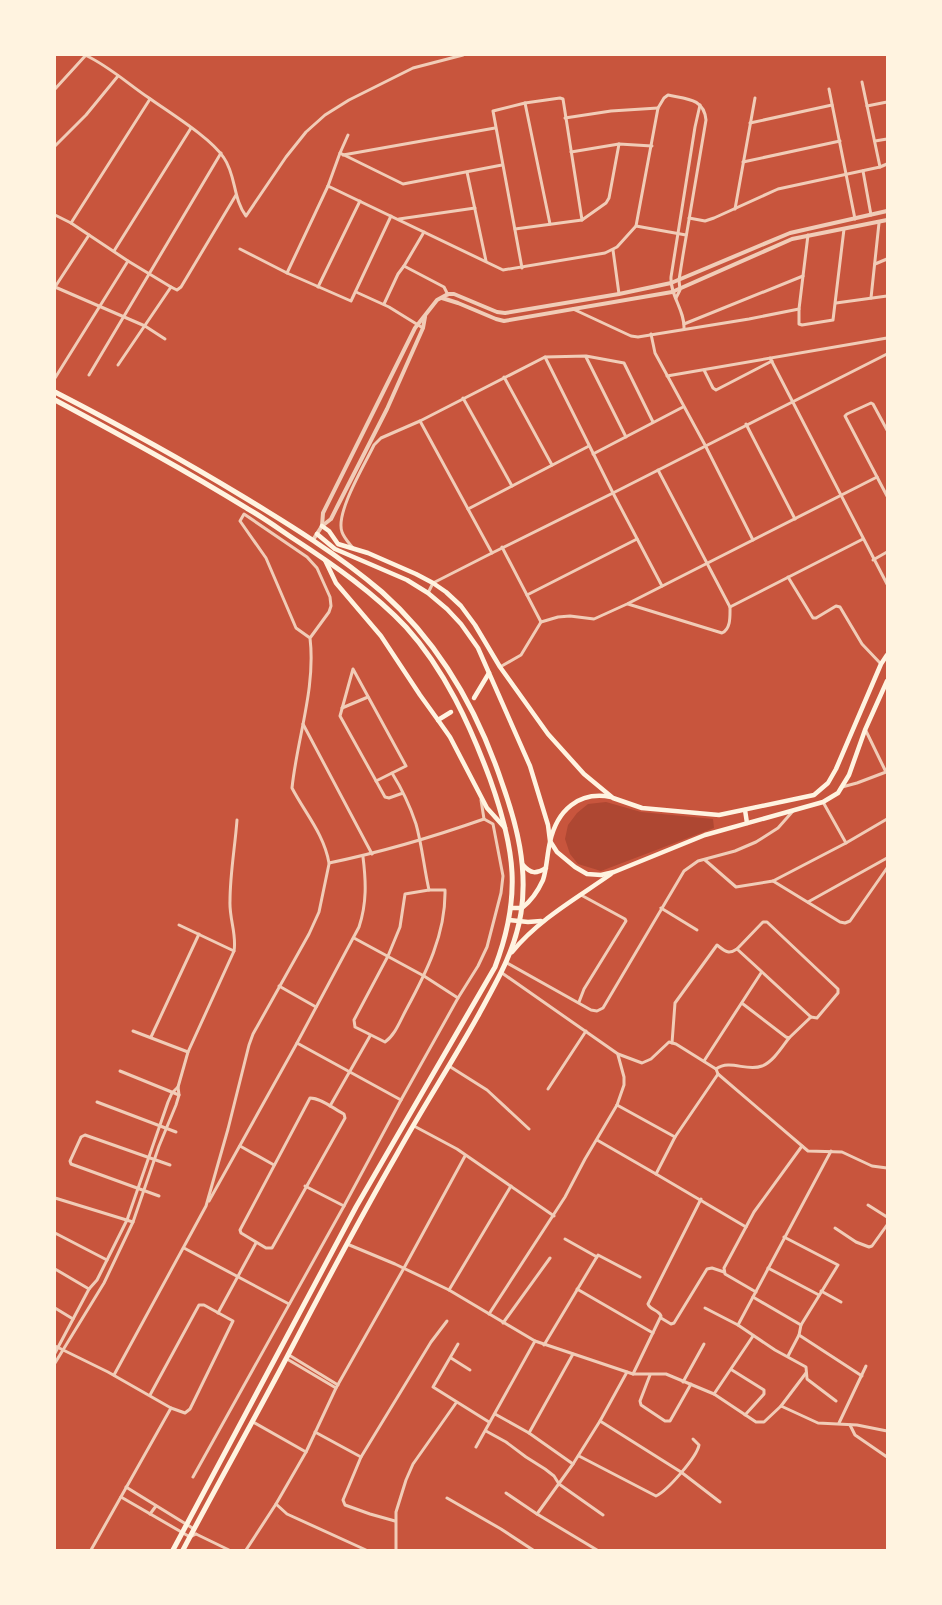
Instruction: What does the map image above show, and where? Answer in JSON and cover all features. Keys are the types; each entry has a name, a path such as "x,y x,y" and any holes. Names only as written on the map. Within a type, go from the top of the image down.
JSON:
{"highway":[{"path":"55,392 149,440 313,540 382,593 413,624 458,684 476,718 494,758 508,801 517,830 523,865 520,921 507,963 397,1153 184,1550"},
{"path":"55,400 249,509 325,560 377,599 407,628 430,658 468,723 494,790 506,829 513,871 512,908 503,946 495,967 304,1302 238,1431 173,1550"},
{"path":"390,1149 397,1153"}],"main road":[{"path":"322,526 329,531 338,544 368,553 434,583 446,592 475,624 500,667 548,734 584,774 613,798"},
{"path":"316,534 336,549 399,576 428,592 448,609 461,624 478,648 530,766 548,825 550,841 563,859 587,874 601,875 614,872 705,835 823,802 838,793 849,775 865,730 884,692 887,681"},
{"path":"325,560 336,583 381,636 438,720 466,767 487,808 506,829"},
{"path":"512,908 522,908 536,893 543,880 550,841 561,816 571,804 586,797 599,795 642,808 718,815 814,795 828,783 836,769 881,664 887,656"},
{"path":"474,698 490,673"},
{"path":"438,720 451,712"},
{"path":"745,810 747,823"},
{"path":"523,865 532,873 546,868"},
{"path":"511,953 521,940 542,921 614,872"},
{"path":"509,920 542,921"}],"street":[{"path":"55,88 86,55 101,62 191,128 221,153 226,161 240,208 246,216 306,132 325,115 349,100 413,68 463,55"},
{"path":"55,146 86,115 118,76"},
{"path":"862,82 880,167"},
{"path":"829,89 855,219"},
{"path":"328,186 504,270 596,255 613,250 636,226 658,108 664,98 668,95 695,101 700,105 706,120 679,280 680,290 676,298"},
{"path":"522,268 492,113 494,110 525,103 562,98 582,220"},
{"path":"735,208 755,98"},
{"path":"71,223 150,99"},
{"path":"867,106 887,102"},
{"path":"525,103 550,224"},
{"path":"684,329 671,283 700,105"},
{"path":"750,123 832,105"},
{"path":"565,118 611,111 658,108"},
{"path":"114,252 191,128"},
{"path":"341,154 495,128"},
{"path":"288,273 328,186 348,135"},
{"path":"875,141 887,139"},
{"path":"743,162 840,142"},
{"path":"572,152 619,144 652,146"},
{"path":"515,230 582,220 606,203 609,198 619,144"},
{"path":"89,375 221,153"},
{"path":"341,154 403,184 502,165"},
{"path":"689,218 705,221 778,190 887,164"},
{"path":"863,171 871,215"},
{"path":"467,172 486,262"},
{"path":"55,215 178,290 236,195"},
{"path":"318,287 360,201"},
{"path":"398,220 475,208"},
{"path":"322,526 323,513 418,325 435,302 448,294 462,297 497,312 505,313 619,294 671,283 790,233 887,211"},
{"path":"240,249 349,301 352,300 356,292 391,216"},
{"path":"862,217 864,226"},
{"path":"442,298 500,320 672,292 792,239 887,220"},
{"path":"871,298 879,223"},
{"path":"636,226 686,235"},
{"path":"808,235 799,309 800,324 834,320 844,229"},
{"path":"384,304 398,274 424,232"},
{"path":"89,236 55,287 125,316 165,339"},
{"path":"613,250 619,294"},
{"path":"875,264 887,259"},
{"path":"55,378 128,261"},
{"path":"404,266 444,287 448,294 448,300"},
{"path":"684,324 803,276"},
{"path":"118,365 171,287"},
{"path":"356,292 384,304 423,328"},
{"path":"836,303 887,296"},
{"path":"573,308 634,337 799,309"},
{"path":"313,540 322,526 331,518 386,409 423,328 425,317"},
{"path":"651,334 655,353 666,376 705,445 753,540"},
{"path":"666,376 771,360 886,339"},
{"path":"428,592 434,583 502,547 887,354"},
{"path":"586,356 626,437"},
{"path":"354,549 342,533 341,525 344,506 374,445 381,438 420,421 545,357 586,356 624,363 653,422"},
{"path":"545,357 662,586"},
{"path":"704,370 716,390 771,360"},
{"path":"771,360 887,584"},
{"path":"504,377 552,465"},
{"path":"463,398 512,486"},
{"path":"887,430 871,403 845,416 887,496"},
{"path":"378,404 386,409"},
{"path":"594,454 683,407"},
{"path":"420,421 492,553"},
{"path":"746,424 795,519"},
{"path":"468,509 589,446"},
{"path":"627,604 722,632 728,628 730,607 658,470"},
{"path":"500,667 521,655 541,622 558,616 594,619 877,476"},
{"path":"249,509 240,521 266,558 296,628 310,638"},
{"path":"206,1206 228,1129 248,1045 309,934 319,912 330,864 326,847 317,829 292,788 310,674 310,638 329,612 331,606 330,598 317,568 307,557 245,514"},
{"path":"527,595 637,539"},
{"path":"730,607 863,539"},
{"path":"502,547 541,622"},
{"path":"873,560 887,552"},
{"path":"788,577 813,618 836,606 840,607 862,644 881,664"},
{"path":"376,781 406,766 353,669 340,717 376,781 386,798 403,793"},
{"path":"342,708 368,697"},
{"path":"303,723 372,854"},
{"path":"842,787 887,773 865,730"},
{"path":"392,773 416,823 429,890"},
{"path":"481,798 484,819"},
{"path":"823,802 846,843"},
{"path":"507,963 591,1010 597,1011 603,1008 684,871 698,861 735,852 756,842 778,828 793,811"},
{"path":"193,1477 401,1100 458,998 468,984 487,947 501,893 502,865 494,824 484,819 420,841 330,864"},
{"path":"704,860 736,887 773,881 887,819"},
{"path":"56,1361 64,1351 104,1283 133,1222 176,1106 179,1095 178,1087 188,1052 234,951 235,943 230,914 230,900 237,820"},
{"path":"114,1375 354,938 364,906 366,881 363,856"},
{"path":"808,903 887,858"},
{"path":"773,881 840,922 845,923 850,921 887,868"},
{"path":"429,890 444,890 445,904 434,953 424,976 390,1038 385,1042 355,1027 354,1020 388,956 400,927 405,894 429,890"},
{"path":"579,1002 584,989 626,921 581,895"},
{"path":"661,908 697,930"},
{"path":"672,1043 675,1003 718,945 728,952 737,949 763,922 767,922 838,989 838,993 817,1018 811,1017 737,949"},
{"path":"179,926 234,951"},
{"path":"151,1037 199,934"},
{"path":"354,938 424,976 458,998"},
{"path":"502,973 618,1054 642,1064 652,1059 669,1042 704,1061 716,1069 718,1074 808,1151 842,1152 872,1166 887,1168"},
{"path":"704,1061 762,973"},
{"path":"279,986 316,1007"},
{"path":"743,1004 789,1038"},
{"path":"716,1069 722,1066 737,1065 752,1068 762,1066 769,1062 789,1038 811,1017"},
{"path":"133,1031 188,1052"},
{"path":"548,1089 586,1032"},
{"path":"330,1106 370,1036"},
{"path":"297,1043 401,1100"},
{"path":"489,1314 554,1216 617,1105 624,1085 624,1077 618,1054"},
{"path":"449,1066 487,1090 529,1129"},
{"path":"120,1071 179,1095"},
{"path":"656,1174 675,1137 718,1074"},
{"path":"55,1353 89,1289 97,1280 127,1220 172,1092 178,1087"},
{"path":"310,1098 330,1106 344,1114 345,1118 272,1248 266,1248 241,1233 240,1230 310,1098"},
{"path":"97,1102 176,1132"},
{"path":"617,1105 675,1137"},
{"path":"413,1125 457,1149 554,1216"},
{"path":"159,1196 71,1164 70,1161 81,1137 85,1136 170,1165"},
{"path":"597,1140 746,1227"},
{"path":"240,1146 274,1165"},
{"path":"724,1272 726,1263 758,1206 802,1146"},
{"path":"738,1325 831,1151"},
{"path":"246,1550 276,1504 306,1452 337,1387 465,1156"},
{"path":"306,1186 344,1206"},
{"path":"449,1290 511,1186"},
{"path":"55,1198 133,1222"},
{"path":"700,1200 648,1304 649,1306 660,1314 660,1318 671,1324 674,1323 707,1269 710,1268 724,1272 756,1292"},
{"path":"868,1205 887,1217"},
{"path":"835,1228 869,1248 887,1225"},
{"path":"55,1233 107,1260"},
{"path":"784,1237 838,1266 801,1325 799,1335 788,1356"},
{"path":"565,1239 597,1257 598,1255 640,1277"},
{"path":"218,1313 256,1243"},
{"path":"347,1244 404,1268 449,1290 534,1341 633,1374 666,1374 714,1394 756,1422 764,1422 781,1406 807,1372"},
{"path":"184,1248 289,1304"},
{"path":"544,1345 597,1257"},
{"path":"503,1323 550,1258"},
{"path":"768,1268 841,1302"},
{"path":"55,1269 89,1289"},
{"path":"97,1280 104,1283"},
{"path":"577,1289 652,1333"},
{"path":"753,1296 801,1325"},
{"path":"57,1347 114,1375 171,1408 182,1412 190,1409 234,1323 233,1321 204,1305 199,1305 150,1395"},
{"path":"55,1308 74,1319"},
{"path":"705,1308 738,1325 775,1350 806,1367 807,1379 836,1401"},
{"path":"633,1374 660,1318"},
{"path":"395,1521 344,1504 344,1495 360,1457 431,1342 447,1320"},
{"path":"799,1335 862,1376"},
{"path":"714,1394 732,1370 753,1336"},
{"path":"476,1448 534,1341"},
{"path":"458,1344 433,1387 489,1422"},
{"path":"683,1382 704,1344"},
{"path":"528,1433 573,1354"},
{"path":"287,1357 337,1387"},
{"path":"451,1358 470,1370"},
{"path":"839,1424 866,1366"},
{"path":"732,1370 764,1390 764,1394 745,1415"},
{"path":"537,1514 573,1464 600,1421 626,1372"},
{"path":"650,1375 640,1401 641,1405 665,1421 670,1420 690,1384"},
{"path":"396,1550 395,1521 399,1499 413,1464 456,1403"},
{"path":"781,1406 818,1423 850,1424 887,1431"},
{"path":"91,1550 171,1408"},
{"path":"495,1414 528,1433 573,1464"},
{"path":"252,1421 306,1452"},
{"path":"600,1421 681,1472 720,1502"},
{"path":"850,1424 855,1435 887,1457"},
{"path":"486,1431 506,1442 545,1469 554,1476 559,1484 603,1515"},
{"path":"315,1432 360,1457"},
{"path":"578,1456 656,1496 664,1491 699,1449 698,1443 693,1439"},
{"path":"126,1487 186,1525 193,1534"},
{"path":"506,1493 597,1550"},
{"path":"121,1497 182,1532 193,1534 229,1550"},
{"path":"447,1498 501,1529 532,1550"},
{"path":"276,1504 287,1514 366,1550"},
{"path":"150,1514 156,1506"}],"shaded area":[{"path":"606,802 641,812 713,819 714,828 601,871 578,864 570,854 565,839 568,825 577,813 588,804"}]}
